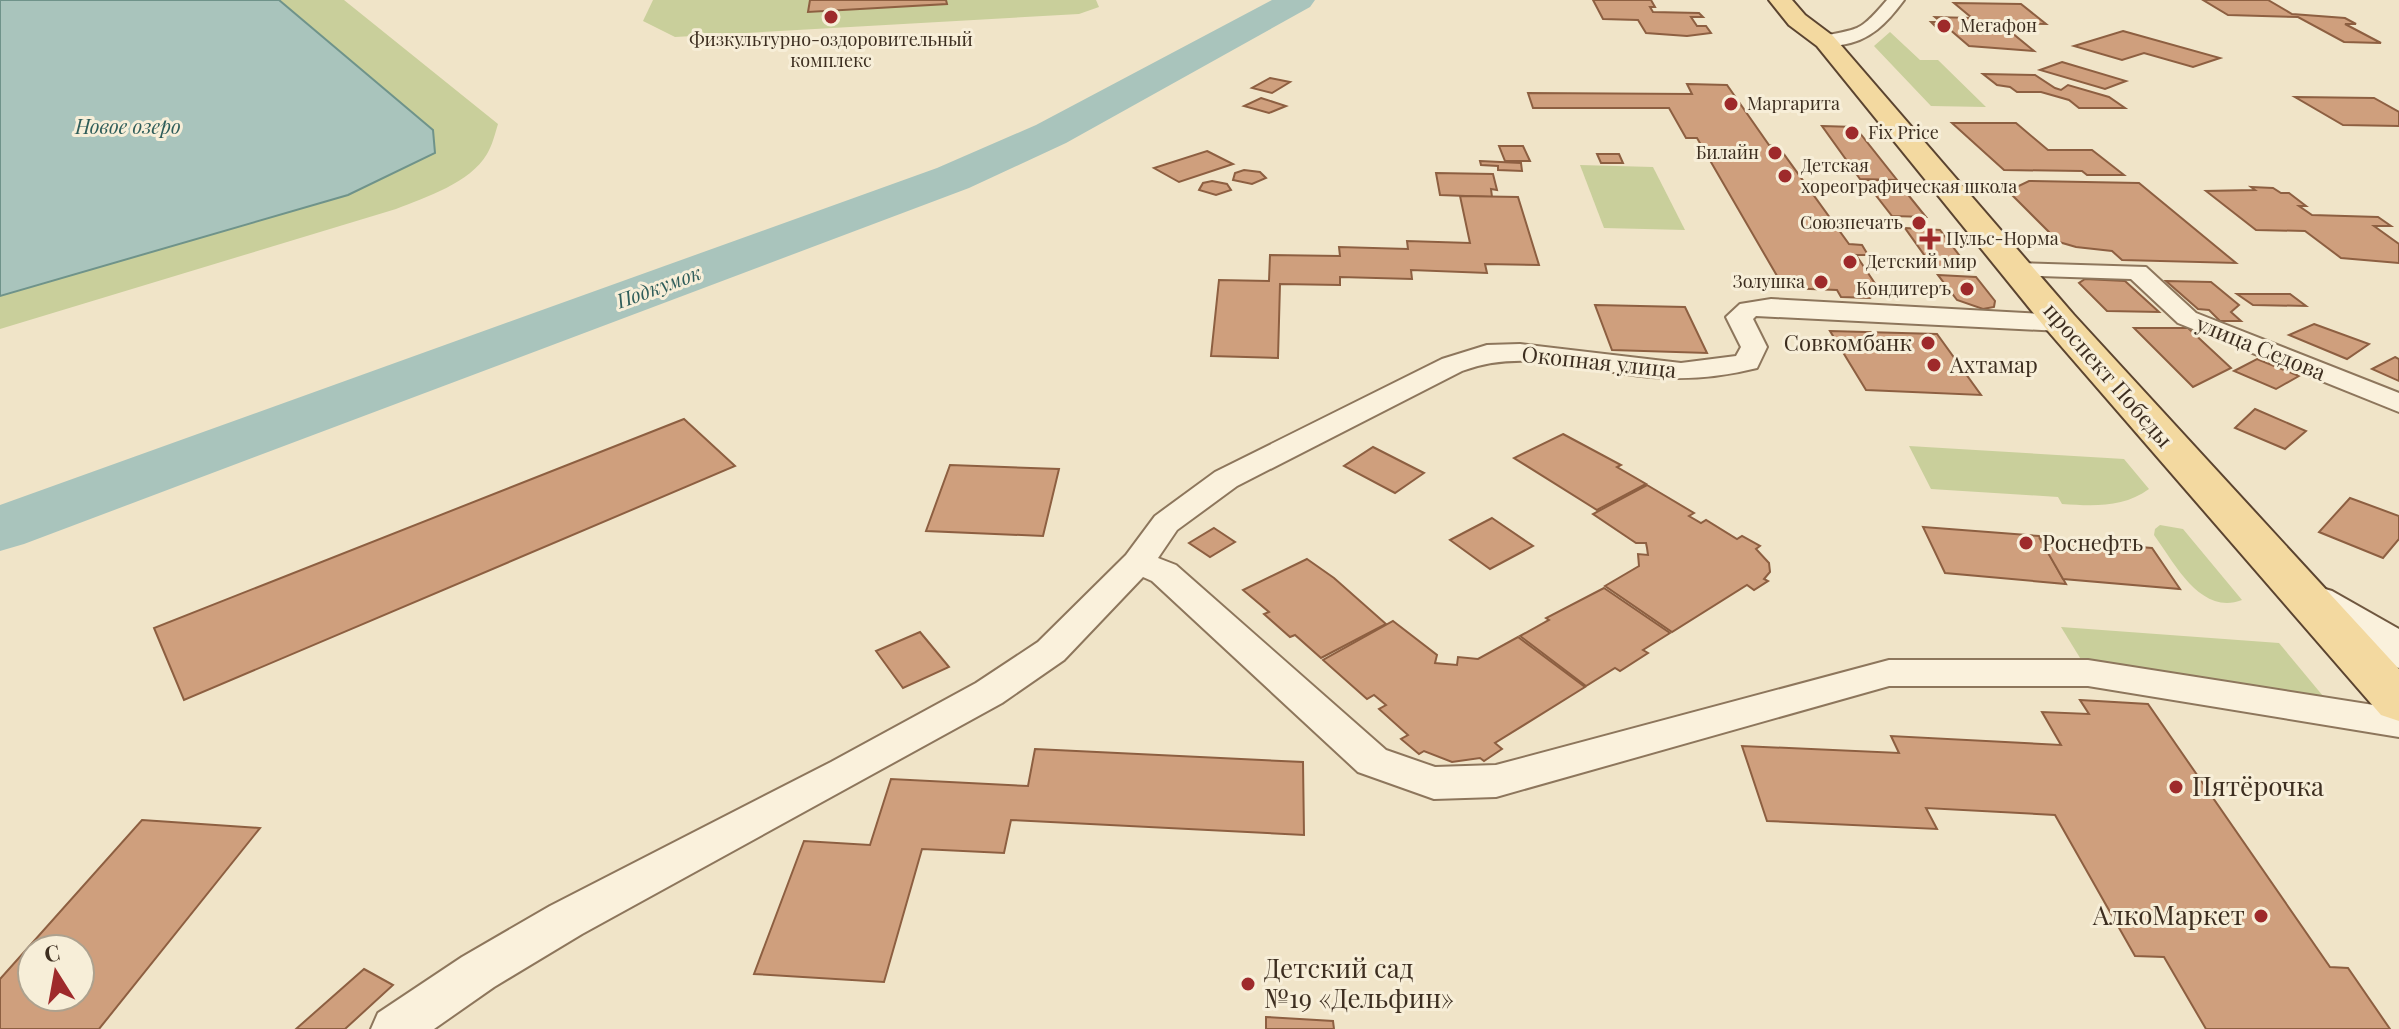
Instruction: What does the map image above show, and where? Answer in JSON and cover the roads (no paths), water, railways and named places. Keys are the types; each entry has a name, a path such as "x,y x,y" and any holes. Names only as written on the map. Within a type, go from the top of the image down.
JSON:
{"main road":[{"name":"проспект Победы","path":"1780,0 1797,20 1825,41 2061,323 2399,702"},
{"name":"проспект Победы","path":"1805,0 1823,21 1825,41"},
{"path":"2303,595 2399,651"}],"street":[{"path":"1825,41 1860,37 1896,0"},
{"name":"улица Седова","path":"2017,270 2137,272 2187,318 2399,403"},
{"name":"Окопная улица","path":"1138,563 1166,523 1226,479 1452,365 1484,354 1532,351 1626,369 1724,369 1747,362 1754,347 1739,317 1749,309 1771,307 2061,323"},
{"path":"395,1029 478,972 566,920 989,693 1051,651 1138,563 1164,573 1372,761 1434,783 1496,781 1889,673 2088,673 2399,723"}],"water":[{"name":"Новое озеро","path":"0,0 279,0 433,130 435,153 348,195 0,296"}],"waterway":[{"name":"Подкумок","path":"0,529 953,178 1051,134 1298,0"}],"place":[{"name":"Физкультурно-оздоровительный комплекс","path":"831,17"},
{"name":"Мегафон","path":"1944,26"},
{"name":"Маргарита","path":"1731,104"},
{"name":"Fix Price","path":"1852,133"},
{"name":"Билайн","path":"1775,153"},
{"name":"Детская хореографическая школа","path":"1785,176"},
{"name":"Союзпечать","path":"1919,223"},
{"name":"Пульс-Норма","path":"1930,239"},
{"name":"Детский мир","path":"1850,262"},
{"name":"Золушка","path":"1821,282"},
{"name":"Кондитеръ","path":"1967,289"},
{"name":"Совкомбанк","path":"1928,343"},
{"name":"Ахтамар","path":"1934,365"},
{"name":"Роснефть","path":"2026,543"},
{"name":"Пятёрочка","path":"2176,787"},
{"name":"АлкоМаркет","path":"2261,916"},
{"name":"Детский сад №19 «Дельфин»","path":"1248,984"}]}
